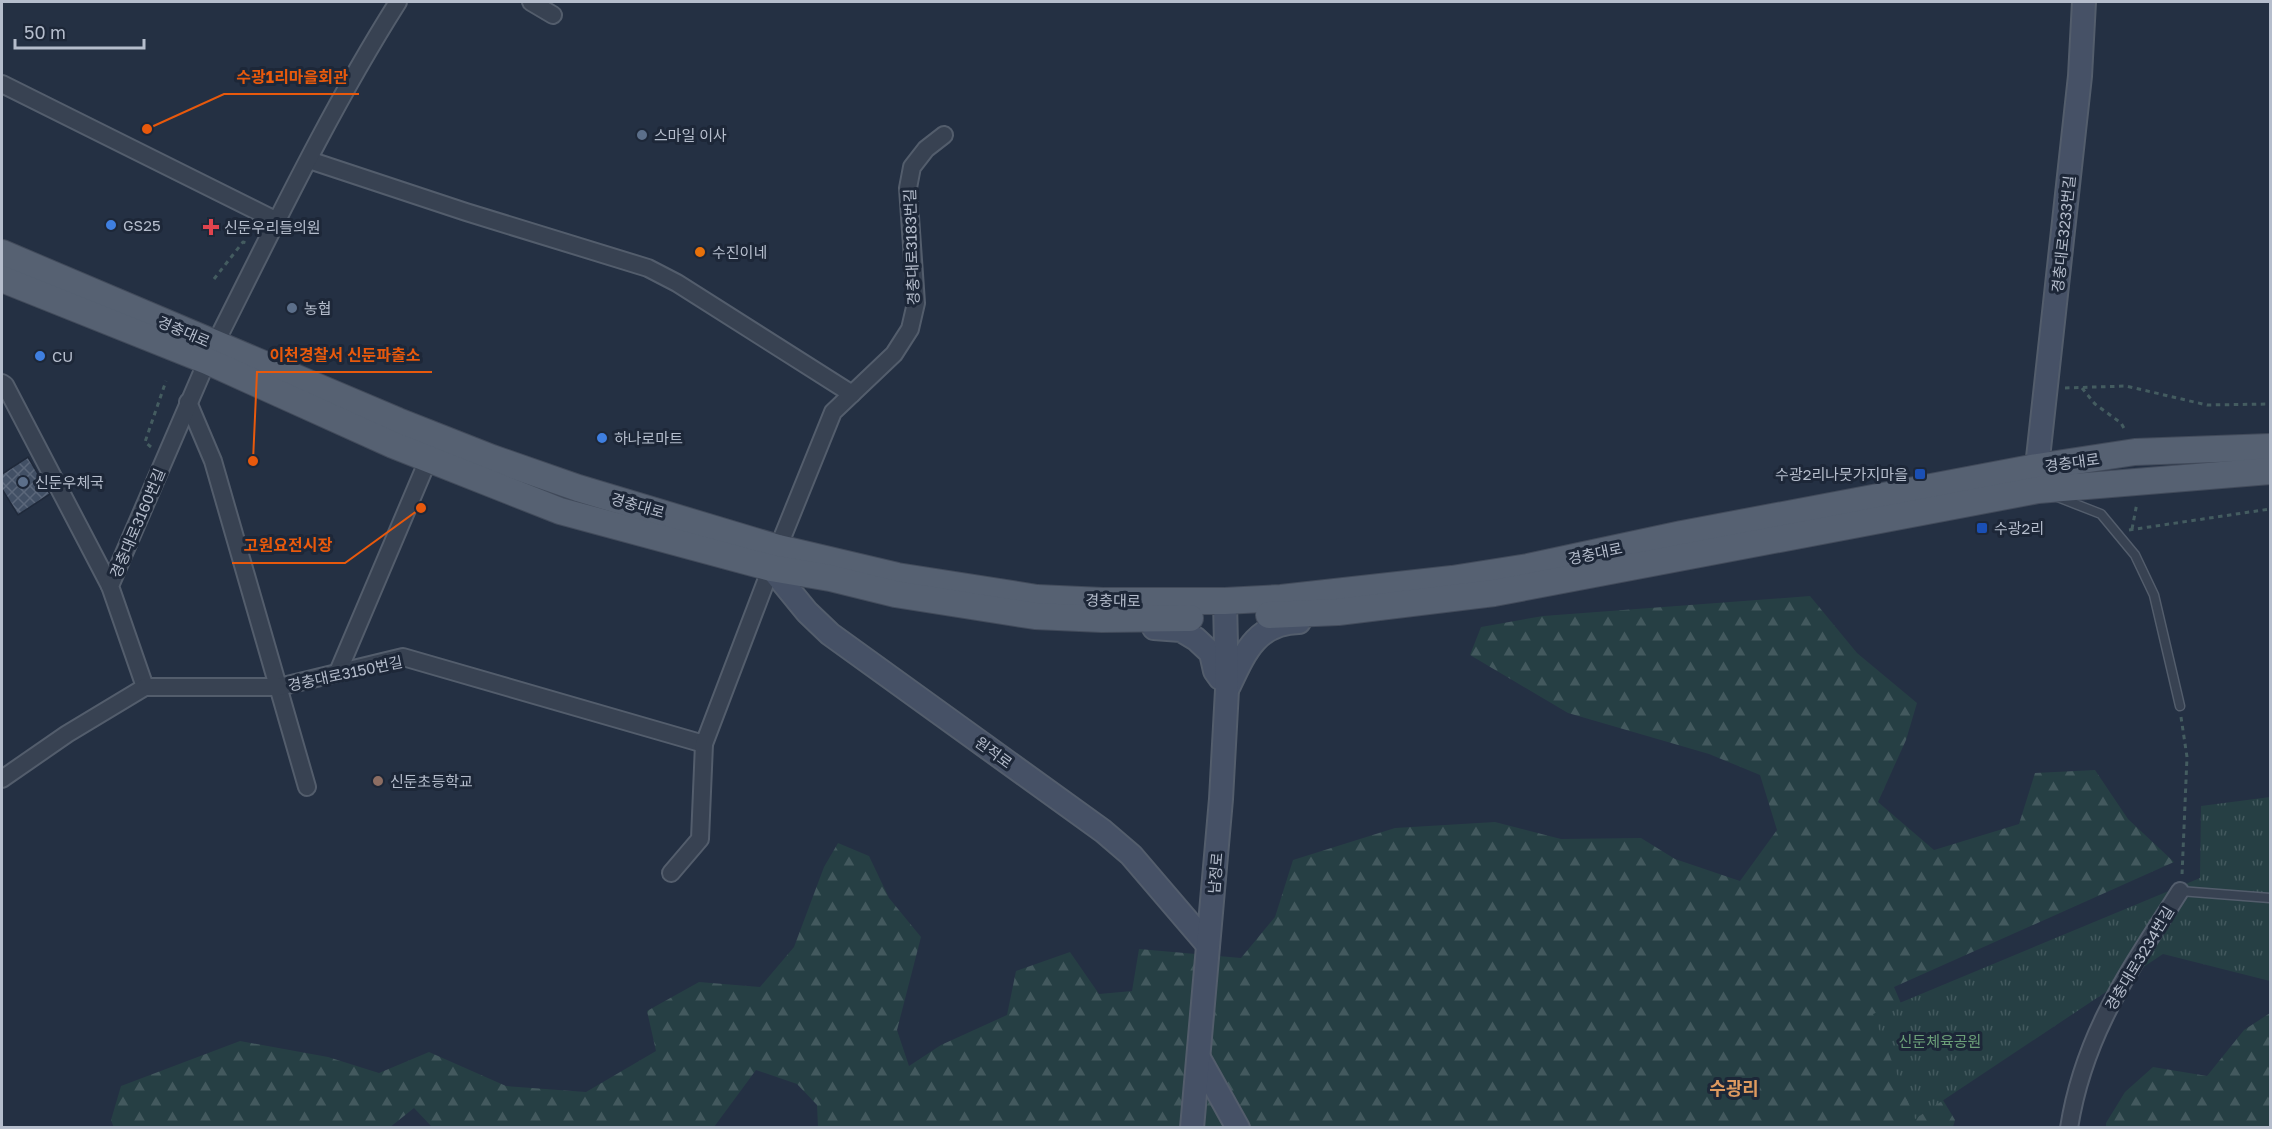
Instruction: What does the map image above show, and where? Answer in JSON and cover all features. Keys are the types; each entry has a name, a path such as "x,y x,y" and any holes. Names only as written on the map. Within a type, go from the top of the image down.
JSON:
{"main road":[{"name":"경충대로","path":"2,253 428,460 561,511 774,558 1037,598 1225,609 1338,612 1494,593 2037,478 2135,452 2271,447"},
{"name":"경충대로","path":"2,279 211,353 492,458 830,578 895,594 1035,616 1113,619 1225,609 1281,598 1360,590 1528,567 1682,534 2037,478 2271,471"}],"street":[{"name":"경충대로3160번길","path":"145,687 110,586 211,353 277,221 369,47 398,2"},
{"path":"531,2 553,15"},
{"name":"경충대로3233번길","path":"2037,478 2080,76 2084,2"},
{"path":"2,84 277,221"},
{"name":"경충대로3183번길","path":"671,873 700,839 704,744 774,558 833,412 894,354 910,329 916,303 908,188 912,167 926,149 944,135"},
{"path":"309,160 466,212 648,268 677,283 852,394"},
{"path":"2,383 6,385 110,586"},
{"path":"188,402 213,461 307,787"},
{"path":"338,672 428,460"},
{"name":"원적로","path":"774,558 807,612 830,634 1103,831 1131,855 1208,945"},
{"name":"남정로","path":"1192,1128 1227,690 1225,609"},
{"path":"1227,690 1241,660 1259,635 1272,627 1292,622 1325,622 1338,612"},
{"path":"1113,619 1121,626 1181,630 1196,639 1211,653 1215,671 1227,690"},
{"name":"경충대로3150번길","path":"145,687 279,687 403,657 704,744"},
{"path":"2,779 67,734 145,687"},
{"name":"경충대로3234번길","path":"2069,1128 2088,1049 2115,993 2180,891"},
{"path":"1199,1058 1238,1128"}],"lane":[{"path":"2037,478 2101,513 2135,555 2154,596 2180,706"},
{"path":"2180,891 2271,898"}],"path":[{"path":"214,279 243,242 263,250"},
{"path":"164,458 144,442 166,381"},
{"path":"2045,389 2126,386 2207,405 2271,404"},
{"path":"2082,388 2095,404 2121,423 2125,430"},
{"path":"2132,529 2138,501"},
{"path":"2118,533 2271,509"},
{"path":"2180,706 2187,757 2180,891"}],"green space":[{"path":"1810,596 1857,653 1917,703 1906,740 1878,802 1934,850 2019,824 2035,773 2095,770 2128,819 2174,862 1894,987 1940,1095 1955,1120 1953,1127 818,1127 817,1105 797,1084 756,1070 714,1127 432,1127 414,1108 389,1128 114,1128 111,1120 121,1086 240,1041 328,1057 379,1073 429,1052 506,1086 586,1092 656,1051 647,1011 699,982 760,987 794,947 824,867 838,843 869,856 889,898 921,937 897,1030 909,1066 941,1045 1007,1015 1016,971 1070,952 1099,994 1132,991 1139,949 1241,958 1275,917 1293,860 1395,828 1495,822 1561,839 1641,838 1675,859 1740,881 1777,830 1760,775 1709,754 1568,713 1470,655 1481,627 1543,616"},
{"name":"신둔체육공원","path":"2270,797 2270,981 2163,954 1915,1119 1873,1014 2200,878 2201,806"},
{"path":"2270,1013 2270,1127 2106,1127 2106,1123 2125,1092 2153,1067 2207,1076 2244,1030"}],"building":[{"name":"신둔우체국","path":"28,457 50,494 18,515 2,489 2,474"}],"place":[{"name":"수광1리마을회관","path":"147,129"},
{"name":"스마일 이사","path":"642,135"},
{"name":"GS25","path":"111,225"},
{"name":"신둔우리들의원","path":"211,227"},
{"name":"수진이네","path":"700,252"},
{"name":"농협","path":"292,308"},
{"name":"CU","path":"40,356"},
{"name":"하나로마트","path":"602,438"},
{"name":"이천경찰서 신둔파출소","path":"253,461"},
{"name":"수광2리나뭇가지마을","path":"1920,474"},
{"name":"신둔우체국","path":"23,482"},
{"name":"고원요전시장","path":"421,508"},
{"name":"수광2리","path":"1982,528"},
{"name":"신둔초등학교","path":"378,781"}],"district":[{"name":"수광리","path":"1734,1088"}]}
